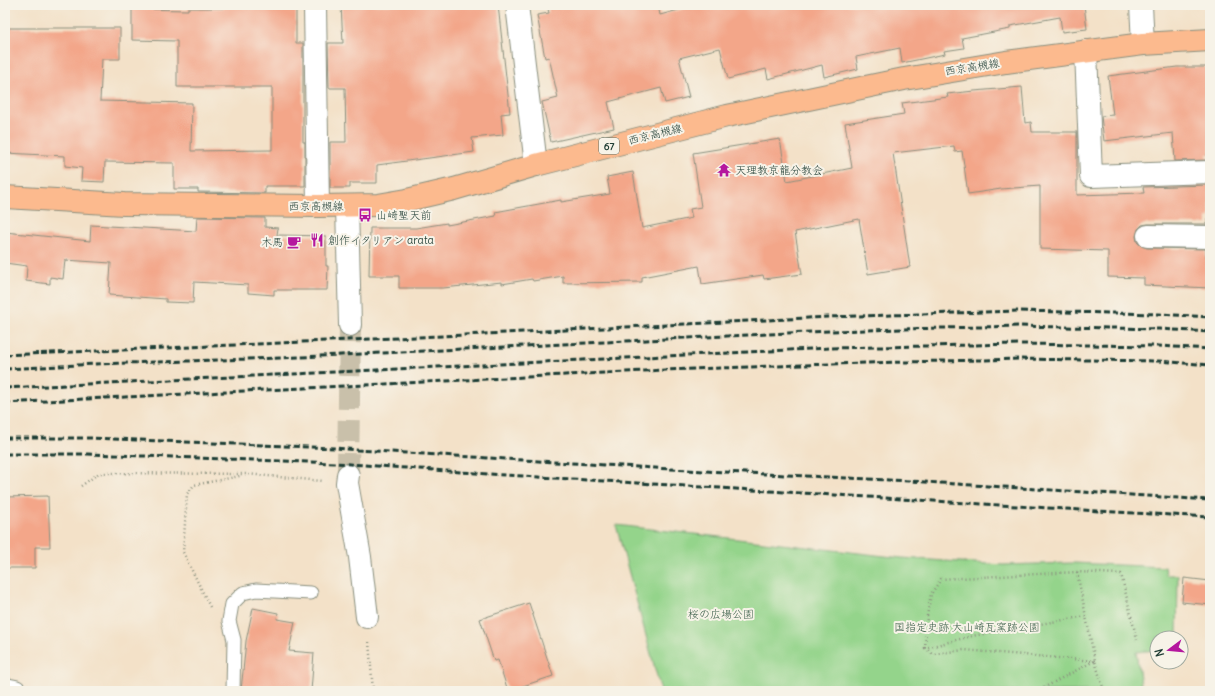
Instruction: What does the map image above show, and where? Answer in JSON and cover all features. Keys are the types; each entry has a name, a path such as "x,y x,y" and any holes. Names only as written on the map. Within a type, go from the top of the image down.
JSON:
{"main road":[{"name":"西京高槻線","path":"5,197 124,204 318,206 378,205 407,200 727,116 890,81 998,63 1086,51 1143,44 1210,40"}],"street":[{"path":"315,5 318,206"},
{"path":"516,5 536,165"},
{"path":"1141,5 1143,44"},
{"path":"1086,51 1091,176 1210,172"},
{"path":"347,206 350,325"},
{"path":"1148,236 1210,237"},
{"path":"348,479 360,557 367,617"},
{"path":"5,689 15,691"}],"lane":[{"path":"233,691 234,640 229,621 232,604 243,593 256,590 311,593"}],"path":[{"path":"81,486 100,473 246,474 348,479"},
{"path":"214,614 183,552 187,494 194,485 246,474"},
{"path":"1077,572 1095,661 1104,691"},
{"path":"925,648 927,616 931,594 941,579 1077,572 1121,574 1137,640"},
{"path":"925,648 972,636 1086,616"},
{"path":"367,617 373,691"},
{"path":"925,648 933,654 964,650 1095,661"},
{"path":"1032,691 1047,686 1095,661"}],"green space":[{"path":"616,525 902,558 1003,565 1073,563 1165,567 1166,575 1178,575 1177,630 1149,630 1149,651 1136,652 1142,691 661,691"}],"building":[{"path":"223,5 287,5 287,8 296,8 296,43 303,43 303,142 305,142 305,186 265,186 265,193 198,192 198,189 174,189 174,163 105,162 104,182 81,181 82,168 65,166 65,156 5,153 5,28 120,28 120,59 102,59 100,101 192,103 191,151 272,150 272,87 177,87 177,41 132,40 132,9 188,10 188,8 223,8"},
{"path":"341,5 498,5 510,113 501,114 503,135 472,138 474,152 377,165 377,183 350,183 350,188 330,188 330,142 346,142 345,88 329,88 328,43 343,43"},
{"path":"547,5 658,5 660,15 697,5 1084,5 1087,29 1062,32 1060,17 1010,26 1010,29 962,38 964,48 944,51 945,54 902,63 900,48 856,57 858,69 824,77 822,65 768,79 766,69 728,79 720,48 679,58 689,97 665,103 661,88 608,102 614,128 551,142 542,102 558,98 549,57 545,58 537,15 549,13"},
{"path":"1177,67 1210,67 1210,154 1207,154 1208,160 1175,161 1173,133 1104,141 1101,116 1113,115 1108,76"},
{"path":"1022,87 1025,123 1031,122 1032,132 1077,132 1077,195 1144,193 1143,187 1209,185 1210,217 1207,218 1207,224 1142,225 1138,229 1136,236 1137,242 1141,246 1147,248 1206,249 1206,257 1210,257 1210,288 1144,285 1144,278 1108,277 1108,251 1040,249 1040,186 1001,189 968,194 962,151 955,152 954,146 893,153 910,267 868,274 859,219 795,232 802,274 764,279 763,275 702,284 699,266 642,277 642,282 563,283 563,276 502,284 502,282 443,288 399,288 399,276 369,276 370,228 416,228 447,223 447,225 496,216 495,212 561,200 561,202 610,194 607,177 633,172 642,228 692,218 690,209 701,207 693,153 780,139 787,181 852,168 845,123 904,114 902,103 948,97 947,94"},
{"path":"197,217 265,218 265,227 278,228 277,235 326,236 326,266 328,266 327,290 274,290 274,295 248,293 248,285 194,282 193,303 166,302 166,299 109,295 111,263 65,260 63,279 50,277 50,284 26,281 27,266 5,263 5,232 90,241 91,225 196,231"},
{"path":"48,496 50,547 35,547 35,568 5,568 5,497"},
{"path":"1184,578 1210,581 1210,605 1182,602"},
{"path":"529,603 553,676 508,691 498,660 494,661 480,619"},
{"path":"253,608 278,613 277,619 295,622 289,651 314,653 311,691 265,689 265,691 241,691 246,641"}],"tunnel":[{"path":"348,475 350,325"}],"railway":[{"path":"5,355 828,317 1017,311 1159,314 1210,317"},
{"path":"5,369 95,364 280,358 829,331 1018,326 1159,329 1210,332"},
{"path":"5,388 831,348 1019,344 1159,346 1210,349"},
{"path":"5,403 665,370 831,364 1018,359 1158,361 1210,365"},
{"path":"5,438 89,438 335,448 1210,500"},
{"path":"5,454 88,454 336,463 489,474 1210,517"}],"place":[{"name":"天理教京龍分教会","path":"724,170"},
{"name":"山崎聖天前","path":"365,215"},
{"name":"創作イタリアン arata","path":"317,240"},
{"name":"木馬","path":"294,242"}],"park label":[{"name":"桜の広場公園","path":"721,614"},
{"name":"国指定史跡 大山崎瓦窯跡公園","path":"967,627"}]}
